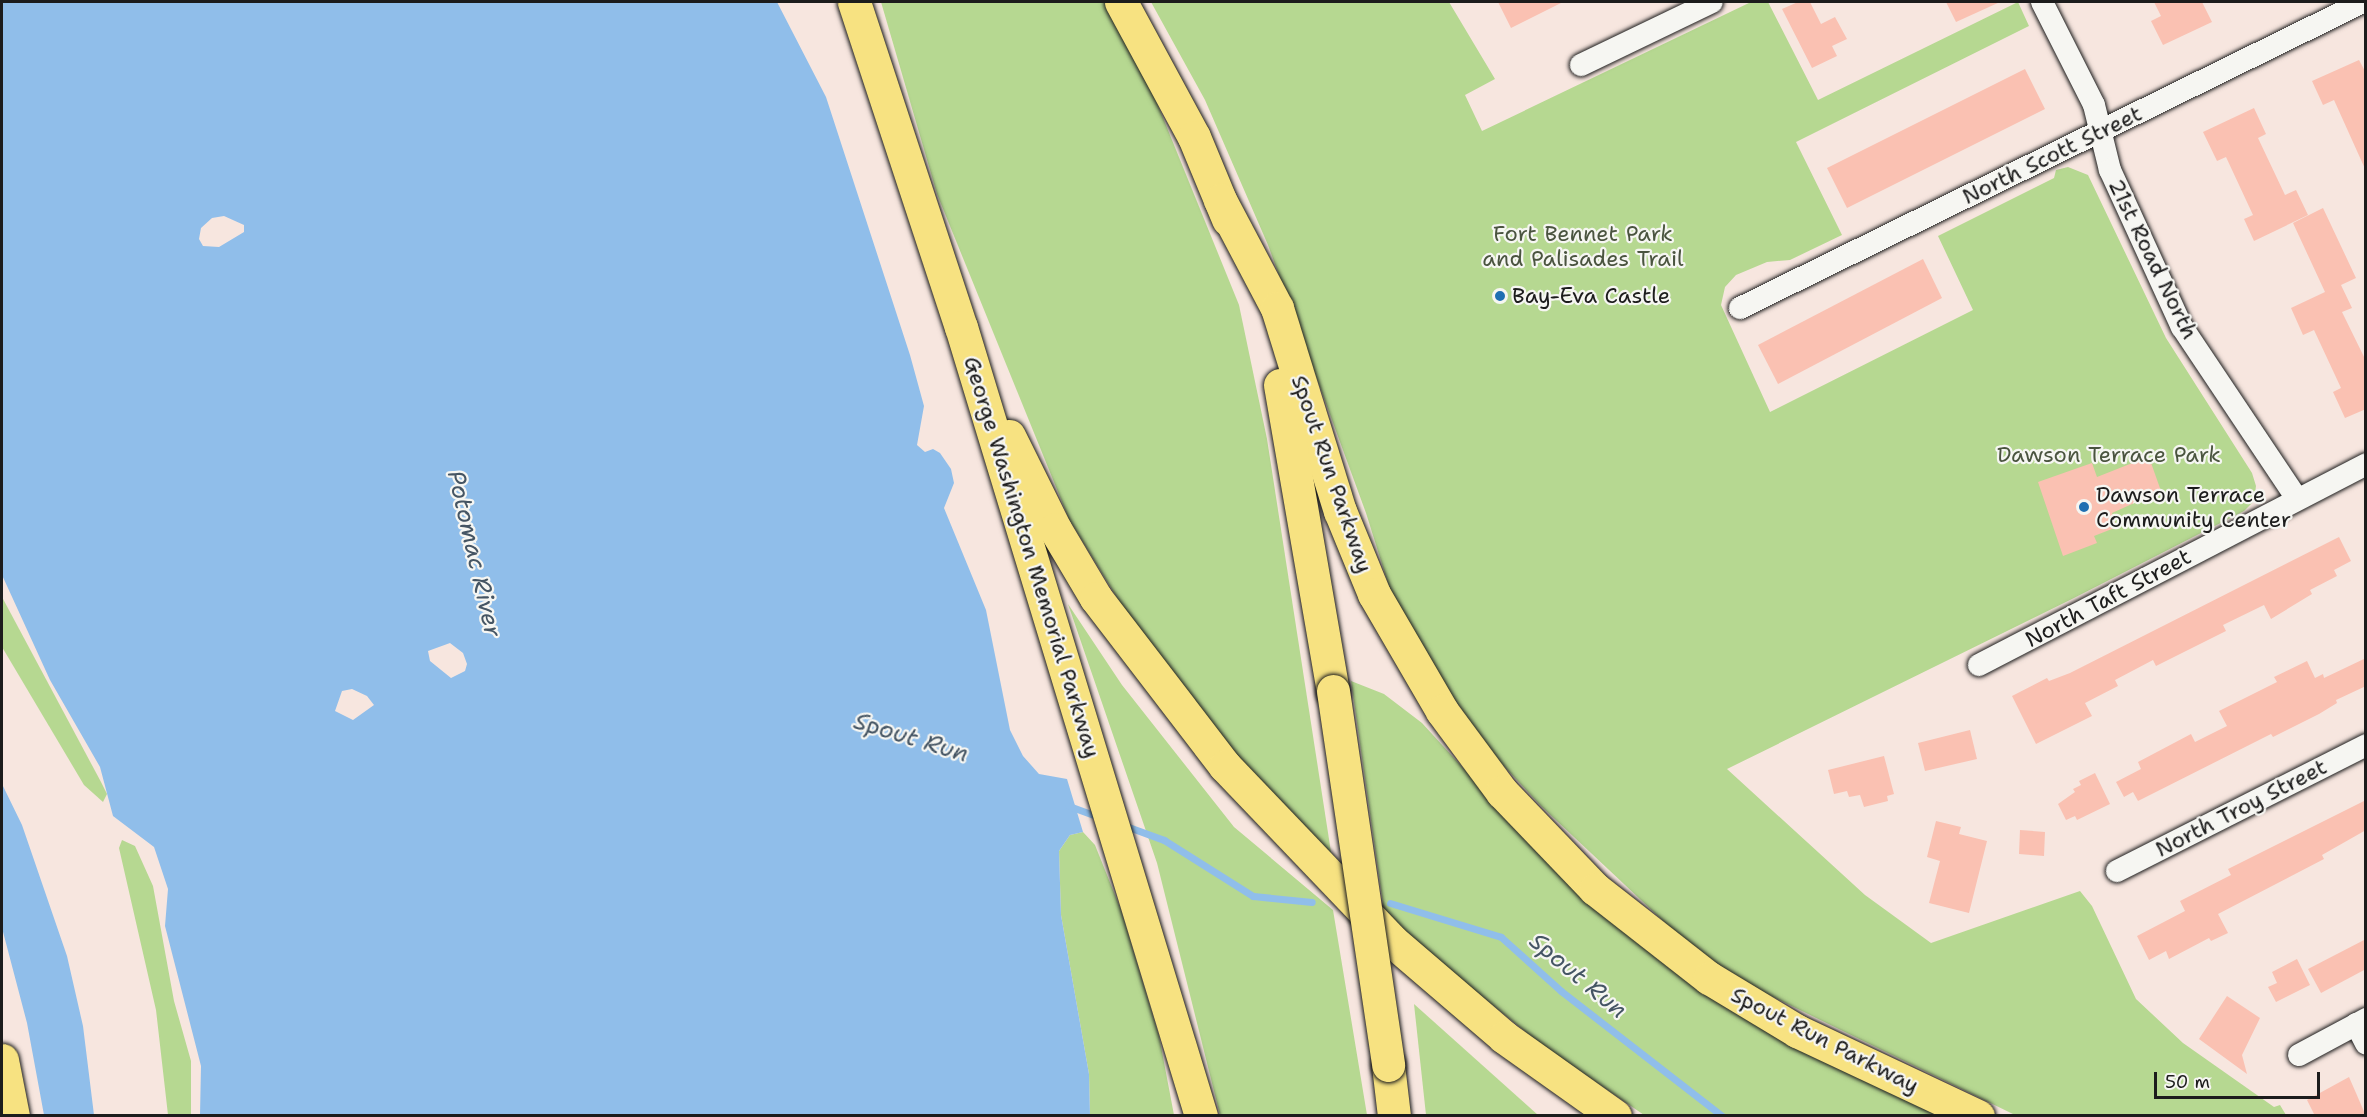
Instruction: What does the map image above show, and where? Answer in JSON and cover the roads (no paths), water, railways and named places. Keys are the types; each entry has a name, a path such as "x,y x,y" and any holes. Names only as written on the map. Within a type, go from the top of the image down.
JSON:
{"highway":[{"name":"George Washington Memorial Parkway","path":"854,2 961,327 1201,1116"},
{"path":"1121,2 1180,109 1220,200 1260,311 1286,408 1333,691 1394,1116"},
{"name":"Spout Run Parkway","path":"1220,200 1278,308 1337,502 1374,594 1442,711 1502,792 1595,890 1709,978 1797,1031 1978,1116"},
{"path":"961,327 1026,471 1075,564 1145,668 1206,743 1286,834 1391,940 1504,1037 1615,1116"},
{"path":"2,1060 13,1116"}],"street":[{"path":"1581,65 1712,2"},
{"name":"21st Road North","path":"2042,2 2094,105 2110,170 2182,327 2297,500"},
{"name":"North Scott Street","path":"1740,308 2363,2"},
{"name":"North Taft Street","path":"1978,665 2366,464"},
{"name":"North Troy Street","path":"2117,871 2366,745"},
{"path":"2299,1055 2362,1029"}],"water":[{"name":"Potomac River","path":"2,2 777,2 826,97 910,355 924,406 917,445 925,452 933,449 940,453 951,469 954,483 944,508 986,610 1010,730 1023,756 1039,774 1067,779 1083,832 1070,835 1059,851 1061,915 1089,1074 1090,1115 200,1115 201,1066 165,926 168,889 154,847 113,816 100,767 50,680 2,575","holes":["224,216 244,225 244,232 219,247 203,246 199,239 201,228 212,218","450,643 463,653 467,664 465,671 451,678 430,661 428,651","352,689 367,696 374,705 353,720 335,711 342,691"]},
{"path":"2,784 22,825 67,956 83,1026 94,1115 44,1115 27,1023 2,928"}],"waterway":[{"name":"Spout Run","path":"1069,806 1099,817"},
{"name":"Spout Run","path":"1123,825 1164,840 1253,896 1312,902"},
{"name":"Spout Run","path":"1390,903 1501,937 1561,991 1722,1116"}],"place":[{"name":"Bay-Eva Castle","path":"1500,296"},
{"name":"Dawson Terrace Community Center","path":"2084,507"}],"park label":[{"name":"Fort Bennet Park and Palisades Trail","path":"1583,246"},
{"name":"Dawson Terrace Park","path":"2109,455"}]}
